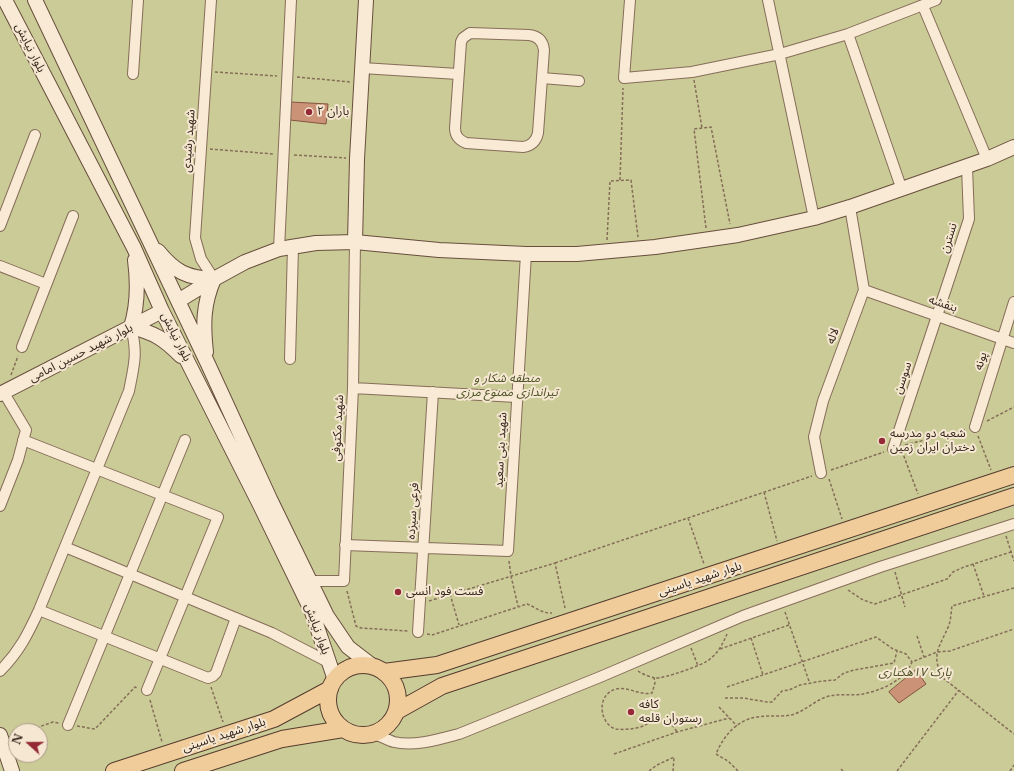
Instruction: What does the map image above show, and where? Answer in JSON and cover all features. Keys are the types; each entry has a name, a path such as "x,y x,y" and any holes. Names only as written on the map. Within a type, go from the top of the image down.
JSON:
{"main road":[{"name":"بلوار نیایش","path":"6,0 134,248 162,311 276,525 312,612 330,663 333,684"},
{"name":"بلوار نیایش","path":"35,0 208,364 265,502"},
{"path":"354,242 366,0"},
{"path":"178,301 245,262 286,248 316,243 354,242 439,250 526,254 577,254 640,249 732,236 814,218 850,207 987,160 1014,148"},
{"path":"149,240 163,257 176,269 186,275 198,278 214,279"},
{"path":"134,248 137,271 137,299 136,314 131,327 147,332 168,342 194,372"},
{"path":"208,364 204,324 208,293 214,279"},
{"name":"بلوار شهید حسین امامی","path":"2,394 162,311"},
{"name":"بلوار شهید یاسینی","path":"379,669 437,665 1014,475"},
{"name":"بلوار شهید یاسینی","path":"397,711 442,686 1014,496"},
{"name":"بلوار نیایش","path":"276,525 309,581 327,616 348,647 379,669"},
{"path":"363,665 379,669 392,680 397,689 397,711 392,721 384,729 374,734 363,736 352,734 343,729 335,721 330,711 328,700 333,684 343,672 353,667 363,665"},
{"name":"بلوار شهید یاسینی","path":"114,771 274,718 333,684"},
{"name":"بلوار شهید یاسینی","path":"183,771 282,738 343,729"},
{"path":"0,734 3,752 12,771"}],"street":[{"path":"133,74 138,0"},
{"name":"شهید رشیدی","path":"211,0 195,238 201,259 214,279"},
{"path":"290,359 286,248 291,0"},
{"path":"630,0 624,78 692,72 780,54 848,34 936,0"},
{"path":"768,0 814,218"},
{"path":"923,6 987,160"},
{"path":"475,33 528,35 538,38 543,46 542,78 537,138 531,145 523,148 466,143 459,139 456,136 455,128 458,74 461,42 466,35 475,33"},
{"path":"848,34 902,190"},
{"path":"362,68 458,74"},
{"path":"542,78 579,81"},
{"path":"0,226 35,135"},
{"name":"نسترن","path":"938,316 969,219 967,167"},
{"name":"لاله","path":"824,472 814,437 823,402 864,290 850,207"},
{"path":"22,347 73,216"},
{"name":"شهید مکتوفی","path":"344,581 353,388 354,242"},
{"name":"شهید بنی سعید","path":"508,551 526,254"},
{"path":"0,266 46,284"},
{"name":"بنفشه","path":"864,290 1014,343"},
{"name":"پونه","path":"975,427 1014,302"},
{"name":"سوسن","path":"893,449 938,316"},
{"path":"0,671 9,663 24,642 39,610 129,391 136,357 135,341 131,327"},
{"path":"353,388 517,397"},
{"name":"فرعی سیزده","path":"418,632 433,392"},
{"path":"0,506 18,460 26,430 2,394"},
{"path":"24,440 218,517 147,690"},
{"path":"68,725 185,440"},
{"path":"374,734 394,742 408,744 438,740 459,734 781,602 836,582 1014,524"},
{"path":"345,545 508,551"},
{"path":"65,547 272,633 330,663"},
{"path":"309,581 344,581"},
{"path":"39,610 208,678 216,673 236,618"}],"path":[{"path":"692,72 702,128"},
{"path":"620,180 624,78"},
{"path":"707,240 694,129 711,127 732,236"},
{"path":"607,251 610,181 620,180 631,180 640,249"},
{"path":"2,394 22,347"},
{"path":"918,494 901,446 975,427 1014,407"},
{"path":"975,427 994,481"},
{"path":"420,604 555,563 893,449"},
{"path":"824,472 842,519"},
{"path":"764,492 777,541"},
{"path":"688,518 707,576"},
{"path":"1003,527 1014,561"},
{"path":"508,551 518,606"},
{"path":"836,582 863,600 874,604 947,579 953,572 1011,552"},
{"path":"555,563 566,610"},
{"path":"973,564 984,597"},
{"path":"344,581 356,626 361,628 418,632 432,635 527,604 549,614 555,612"},
{"path":"1014,588 952,606 950,624 937,652 938,669 944,678 1014,734"},
{"path":"450,594 459,626"},
{"path":"781,602 810,684"},
{"path":"631,664 641,673 656,678 698,666 710,659 720,649 737,619"},
{"path":"720,649 789,625"},
{"path":"738,771 728,761 716,754 729,731 747,719 759,716 793,714 826,697 863,694 888,686 903,675 912,662 937,652 950,651 1014,629"},
{"path":"917,636 924,657"},
{"path":"727,687 876,637 893,649 906,654 912,662"},
{"path":"751,638 763,675"},
{"path":"687,640 698,666"},
{"path":"725,698 743,698 772,702 782,691 789,690 800,685 835,680 844,672 894,662 898,650"},
{"path":"654,677 655,683 652,693 646,695 624,689 616,689 607,694 601,707 603,715 614,729 642,727 657,719 666,720 677,732"},
{"path":"208,678 227,734"},
{"path":"48,724 53,722 95,729 135,687 147,690 165,754"},
{"path":"896,771 959,690"},
{"path":"719,707 737,726"},
{"path":"614,754 677,732 729,718"},
{"path":"649,771 657,765 674,757 673,771"},
{"path":"1010,771 1014,765"}],"green space":[{"name":"منطقه شکار و تیراندازی ممنوع مرزی","path":"0,0 1014,0 1014,771 0,771"}],"building":[{"name":"باران ۲","path":"290,102 328,104 326,124 290,120"},
{"path":"916,670 926,684 899,703 889,692"}],"place":[{"name":"باران ۲","path":"309,112"},
{"name":"شعبه دو مدرسه دختران ایران زمین","path":"882,441"},
{"name":"فست فود انسی","path":"398,592"},
{"name":"کافه رستوران قلعه","path":"631,712"}],"park label":[{"name":"پارک ۱۷هکتاری","path":"915,673"}]}
